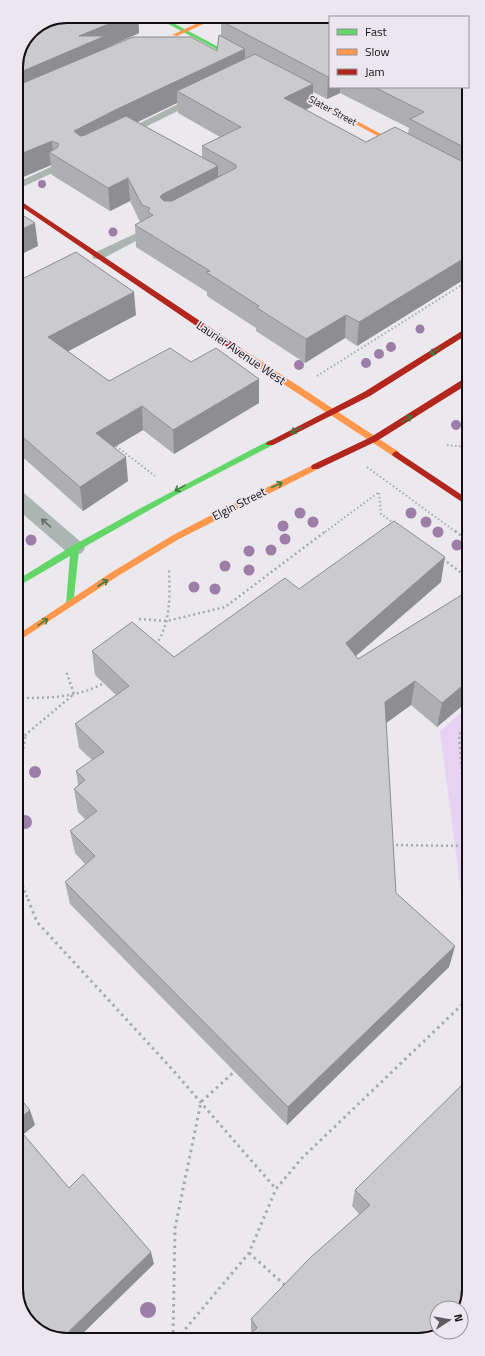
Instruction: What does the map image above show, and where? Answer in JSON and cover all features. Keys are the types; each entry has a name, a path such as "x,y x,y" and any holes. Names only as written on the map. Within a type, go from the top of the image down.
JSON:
{"main road":[{"path":"170,23 250,66"},
{"path":"163,40 202,23"},
{"name":"Slater Street","path":"275,79 413,152"},
{"name":"Laurier Avenue West","path":"23,205 331,413 374,439 462,499"},
{"path":"23,580 75,548 181,488 367,394 462,335"},
{"name":"Elgin Street","path":"23,636 125,568 211,518 374,439 462,384"},
{"path":"70,604 75,548"}],"street":[{"path":"23,503 75,548"}],"lane":[{"path":"111,140 204,95"},
{"path":"23,184 55,168"},
{"path":"98,256 145,232"}],"path":[{"path":"317,376 462,285"},
{"path":"447,445 462,446"},
{"path":"116,446 160,480"},
{"path":"390,486 462,537"},
{"path":"139,619 167,621 225,607 379,492 381,514 399,527"},
{"path":"437,555 462,574"},
{"path":"153,647 163,636 167,621 170,594 169,569"},
{"path":"66,672 74,694"},
{"path":"23,698 49,698 74,694 100,686 112,678"},
{"path":"23,737 74,694"},
{"path":"462,731 459,734 462,771"},
{"path":"23,750 26,734"},
{"path":"388,845 462,846"},
{"path":"23,886 37,922 202,1102 276,1189"},
{"path":"181,1333 249,1253 276,1189 292,1172 302,1158 462,1005"},
{"path":"173,1333 176,1228 202,1102 235,1072"},
{"path":"249,1253 291,1291"}],"shaded area":[{"path":"462,711 462,901 440,731"}],"building":[{"path":"67,23 111,23 79,36 105,36 23,71 24,56 30,43 43,30 50,26"},
{"path":"225,23 329,23 328,77"},
{"path":"219,35 245,49 115,110 74,131 80,136 85,135 126,116 218,166 163,194 160,197 164,201 172,201 236,168 236,165 202,146 241,127 177,91 255,54 313,84 284,98 366,142 395,127 462,161 462,260 359,322 346,315 306,339 257,308 259,306 206,272 210,271 135,225 153,215 148,212 150,208 142,205 128,178 108,188 49,152 57,148 59,144 52,141 23,153 23,83 133,37 191,37 217,51"},
{"path":"376,88 462,88 462,146 410,119 424,112"},
{"path":"23,215 35,223 23,229"},
{"path":"76,252 134,292 48,337 109,381 170,348 191,362 216,348 259,379 173,430 142,406 96,433 126,457 80,487 23,437 23,278"},
{"path":"394,521 445,557 346,643 358,659 462,595 462,686 442,703 415,681 385,702 396,893 455,946 288,1107 65,882 95,856 70,831 97,811 74,789 85,780 76,771 104,752 75,724 129,686 92,651 132,622 174,657 285,578 299,589"},
{"path":"462,1085 462,1295 461,1300 429,1300 429,1332 424,1333 252,1333 257,1328 251,1319 311,1257 370,1205 355,1190"},
{"path":"23,1102 30,1110 23,1116"},
{"path":"23,1134 69,1188 83,1174 151,1252 67,1333 50,1330 38,1322 26,1306 23,1295"}],"traffic: fast":[{"path":"169,23 244,62"},
{"path":"23,580 142,511 205,476 270,443"},
{"path":"70,604 75,548"}],"traffic: slow":[{"path":"175,35 202,23"},
{"path":"286,85 406,149"},
{"path":"239,351 396,454"},
{"path":"23,635 115,574 176,537 315,467"}],"traffic: jam":[{"path":"23,205 239,351"},
{"path":"270,443 367,394 462,335"},
{"path":"315,467 374,439 462,384"},
{"path":"396,454 462,499"}]}
